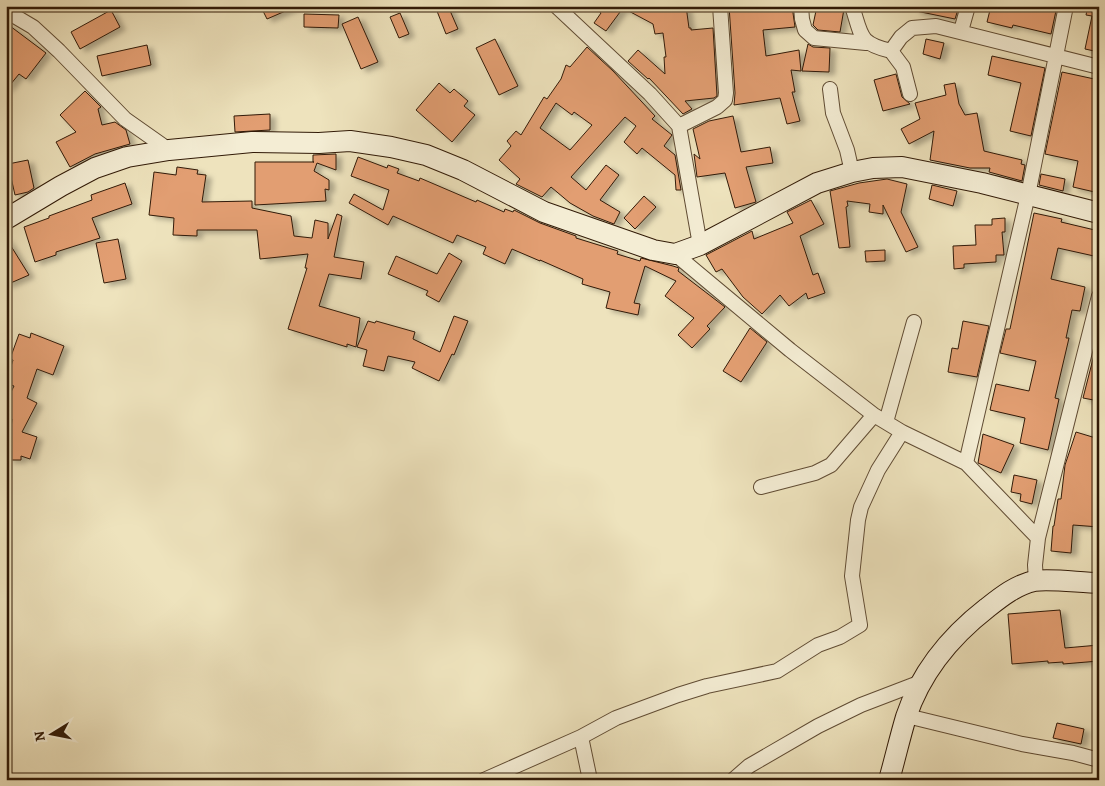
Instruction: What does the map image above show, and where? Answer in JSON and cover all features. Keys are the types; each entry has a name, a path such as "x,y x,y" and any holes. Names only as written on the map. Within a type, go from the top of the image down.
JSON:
{"street":[{"path":"556,6 650,94 679,126 700,245"},
{"path":"679,126 717,107 725,100 720,6"},
{"path":"801,6 805,30 814,38 866,42 891,51 902,67 910,94"},
{"path":"852,6 862,37 866,42"},
{"path":"961,31 968,6"},
{"path":"966,463 1028,195 1066,6"},
{"path":"6,12 33,27 125,119 169,150"},
{"path":"891,51 901,37 912,28 936,26 1099,67"},
{"path":"830,89 833,113 847,150 852,172"},
{"path":"6,219 95,168 127,157 169,150 252,142 320,143 350,141 391,147 426,155 463,170 544,212 653,250 675,254 790,350 880,419 902,432 966,463 1038,538"},
{"path":"675,254 700,245 817,183 852,172 873,168 902,168 982,183 1099,213"},
{"path":"1036,581 1035,565 1038,538 1099,296"},
{"path":"761,487 815,473 831,464 880,419 914,322"},
{"path":"484,780 581,737 616,718 678,695 722,682 777,672 818,645 840,637 860,625 852,576 858,520 861,507 878,470 902,432"},
{"path":"889,780 907,716 921,682 944,648 972,619 1005,594 1024,584 1036,581 1099,584"},
{"path":"733,780 749,766 818,726 861,705 921,682"},
{"path":"907,716 1022,744 1073,752 1099,760"},
{"path":"581,737 590,780"}],"building":[{"path":"271,6 297,6 267,19 263,11"},
{"path":"435,6 448,6 458,29 446,34"},
{"path":"593,6 686,6 689,28 691,30 713,28 717,96 714,98 685,101 692,109 683,114 649,78 628,61 638,50 665,74 664,57 666,57 663,33 655,34 653,24 623,8 606,31 594,23 601,13"},
{"path":"729,6 792,6 795,27 763,30 766,56 799,50 801,71 791,70 795,92 792,92 800,121 787,124 780,98 734,105 735,93"},
{"path":"817,6 831,6 844,9 840,32 818,30 813,25"},
{"path":"916,6 959,6 955,19 916,11"},
{"path":"991,6 1057,6 1051,34 1013,25 1012,28 987,22"},
{"path":"1088,6 1099,6 1099,52 1085,49 1092,16 1086,15"},
{"path":"111,10 120,27 80,49 71,32"},
{"path":"400,13 409,34 399,38 390,17"},
{"path":"304,14 339,15 338,28 304,27"},
{"path":"358,17 378,62 361,69 342,24"},
{"path":"6,23 46,53 26,79 19,74 6,90"},
{"path":"495,39 518,86 499,95 476,48"},
{"path":"926,39 944,43 940,59 923,54"},
{"path":"808,44 813,47 830,48 829,72 802,71"},
{"path":"147,45 151,65 102,76 97,56"},
{"path":"587,47 613,71 655,116 652,119 672,135 664,146 675,155 681,190 676,190 675,175 642,148 637,154 624,142 636,126 625,117 571,177 586,190 606,165 619,175 600,200 620,212 614,224 593,216 570,203 551,187 542,197 516,184 520,179 499,160 511,146 507,141 516,131 521,135 544,97 547,99 561,79 566,65 570,67","holes":["556,103 572,115 574,112 592,125 570,150 540,128"]},
{"path":"992,56 1045,68 1031,136 1010,131 1021,83 988,75"},
{"path":"1062,72 1099,80 1099,193 1073,187 1078,161 1045,154"},
{"path":"896,74 902,97 910,104 883,111 874,80"},
{"path":"439,83 450,93 454,89 468,101 464,106 475,115 452,142 416,110"},
{"path":"955,83 959,104 965,115 977,113 984,151 1022,160 1021,164 1025,165 1022,181 989,172 990,168 970,168 930,160 934,131 909,144 901,129 920,119 915,103 946,95 944,85"},
{"path":"85,91 101,107 98,109 102,125 115,122 126,130 130,144 95,154 70,167 56,142 76,132 60,115"},
{"path":"270,114 270,130 235,132 234,116"},
{"path":"733,116 741,152 770,147 773,163 746,167 756,202 735,208 725,173 697,177 694,154 700,159 693,129 709,121"},
{"path":"336,154 336,170 317,163 314,171 329,180 329,190 325,189 326,201 255,205 255,162 313,162 313,155"},
{"path":"358,157 387,168 388,165 399,169 397,173 419,181 420,178 504,212 505,209 513,212 514,210 540,223 576,236 576,238 618,251 617,254 640,261 641,258 679,268 678,271 725,307 707,326 710,329 692,348 678,335 694,318 665,296 676,281 645,266 634,303 640,304 638,315 606,308 610,292 582,284 583,279 512,249 505,264 483,254 486,247 457,235 453,243 393,216 388,225 349,203 354,194 383,210 389,190 351,176"},
{"path":"28,160 34,188 28,192 15,195 8,164"},
{"path":"177,167 198,170 197,174 206,175 202,202 252,201 252,208 291,216 294,236 312,238 315,220 328,223 328,239 337,214 342,216 334,257 364,262 361,279 329,274 319,306 360,318 356,347 347,344 347,347 288,329 307,268 305,268 308,254 260,259 257,230 197,230 197,236 173,235 174,218 149,215 154,172 176,175"},
{"path":"1041,174 1065,179 1063,191 1039,185"},
{"path":"887,179 907,184 901,212 918,247 906,252 883,205 883,214 869,212 870,204 847,201 850,247 839,248 830,191 859,183"},
{"path":"125,183 132,204 92,218 100,238 56,252 56,255 35,262 24,227 92,200 91,195"},
{"path":"932,185 957,191 953,206 929,199"},
{"path":"644,196 656,207 635,229 624,218"},
{"path":"811,200 824,224 800,236 813,275 818,273 825,293 808,299 806,293 789,306 780,295 762,314 743,297 722,269 716,272 706,255 752,231 754,239 793,223 787,212"},
{"path":"1034,213 1062,219 1061,222 1099,231 1094,256 1058,248 1051,279 1085,287 1080,311 1072,310 1066,338 1069,338 1055,398 1059,399 1048,450 1020,443 1025,418 990,410 996,384 1029,391 1036,361 1000,353 1006,329 1010,329"},
{"path":"1005,218 1005,232 1002,232 1004,255 996,255 996,262 964,264 964,268 954,269 953,246 976,245 975,225 992,225 992,219"},
{"path":"6,238 29,275 6,285"},
{"path":"118,239 126,279 104,283 96,243"},
{"path":"885,250 885,261 866,262 865,251"},
{"path":"449,253 462,261 439,302 426,295 428,291 388,274 396,256 437,274"},
{"path":"454,316 468,321 454,355 452,354 439,381 412,368 415,362 388,356 384,371 363,366 367,350 357,347 368,321 375,323 376,321 415,332 413,339 440,352"},
{"path":"963,321 989,326 977,377 948,372 952,348 958,349"},
{"path":"750,328 767,342 741,382 723,371"},
{"path":"31,333 64,346 53,375 37,369 27,398 37,403 22,432 37,437 30,459 21,456 21,460 8,460 12,419 6,416 6,402 14,386 6,383 13,360 10,359 19,334 30,338"},
{"path":"1094,355 1099,355 1099,401 1083,398"},
{"path":"1076,432 1099,439 1099,527 1073,525 1071,553 1051,551 1053,526 1058,499 1061,499 1065,465"},
{"path":"983,434 1014,445 1001,473 978,463"},
{"path":"1014,475 1037,480 1032,504 1020,501 1021,494 1011,492"},
{"path":"1060,610 1065,648 1099,645 1099,661 1063,664 1063,662 1048,663 1048,661 1012,664 1008,614"},
{"path":"1057,723 1084,729 1081,744 1053,738"}]}
